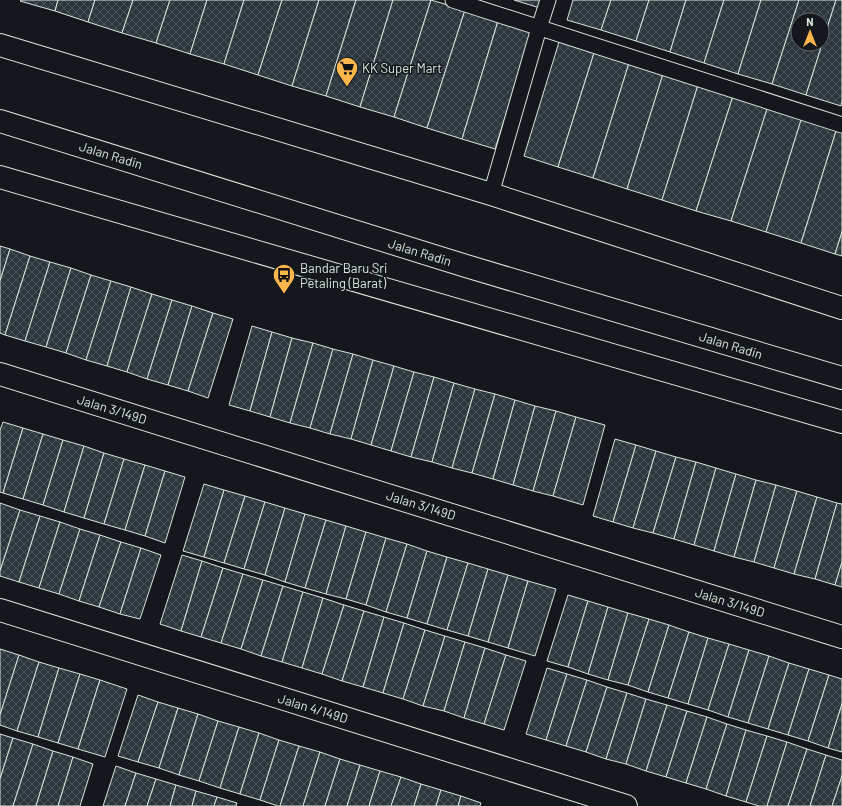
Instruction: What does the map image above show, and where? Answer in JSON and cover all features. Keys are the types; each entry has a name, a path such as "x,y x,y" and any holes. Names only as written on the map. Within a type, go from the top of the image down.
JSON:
{"street":[{"path":"0,45 491,194 842,308"},
{"name":"Jalan Radin","path":"0,120 466,266 842,378"},
{"path":"0,177 842,422"},
{"name":"Jalan 3/149D","path":"0,374 842,637"},
{"name":"Jalan 4/149D","path":"0,610 626,806"}],"lane":[{"path":"454,0 842,125"},
{"path":"491,194 548,0"}],"building":[{"path":"58,0 55,11 20,1"},
{"path":"58,0 95,0 88,22 55,11"},
{"path":"95,0 133,0 122,33 88,22"},
{"path":"133,0 170,0 156,43 122,33"},
{"path":"170,0 207,0 190,54 156,43"},
{"path":"207,0 244,0 224,64 190,54"},
{"path":"244,0 282,0 258,75 224,64"},
{"path":"282,0 319,0 292,86 258,75"},
{"path":"319,0 356,0 326,96 292,86"},
{"path":"356,0 393,0 360,107 326,96"},
{"path":"393,0 431,0 394,117 360,107"},
{"path":"431,0 465,10 427,128 394,117"},
{"path":"514,0 542,0 540,8"},
{"path":"573,0 611,0 601,30 567,20"},
{"path":"611,0 649,0 636,41 601,30"},
{"path":"649,0 686,0 670,52 636,41"},
{"path":"686,0 724,0 704,63 670,52"},
{"path":"724,0 761,0 738,74 704,63"},
{"path":"761,0 799,0 795,12 790,12 790,28 772,84 738,74"},
{"path":"799,0 836,0 830,19 830,12 795,12"},
{"path":"836,0 842,0 841,106 806,95 820,52 830,52 830,19"},
{"path":"465,10 498,21 462,139 427,128"},
{"path":"498,21 532,31 495,149 462,139"},
{"path":"790,28 790,52 820,52 806,95 772,84"},
{"path":"559,42 594,53 558,167 524,156"},
{"path":"594,53 629,63 593,178 558,167"},
{"path":"629,63 663,74 627,189 593,178"},
{"path":"663,74 698,85 662,200 627,189"},
{"path":"698,85 733,96 696,211 662,200"},
{"path":"733,96 768,106 731,221 696,211"},
{"path":"768,106 802,117 766,232 731,221"},
{"path":"802,117 837,128 801,243 766,232"},
{"path":"837,128 842,129 842,232 835,254 801,243"},
{"path":"842,232 842,256 835,254"},
{"path":"0,246 10,249 0,281"},
{"path":"10,249 30,256 5,335 0,333 0,281"},
{"path":"30,256 50,262 25,341 5,335"},
{"path":"50,262 71,268 46,347 25,341"},
{"path":"71,268 91,275 66,353 46,347"},
{"path":"91,275 111,281 86,360 66,353"},
{"path":"111,281 131,287 107,366 86,360"},
{"path":"131,287 152,294 127,372 107,366"},
{"path":"152,294 172,300 147,379 127,372"},
{"path":"172,300 192,306 168,385 147,379"},
{"path":"192,306 213,313 188,391 168,385"},
{"path":"213,313 233,319 208,398 188,391"},
{"path":"252,326 272,332 250,411 229,405"},
{"path":"272,332 292,338 270,417 250,411"},
{"path":"292,338 313,343 290,423 270,417"},
{"path":"313,343 333,349 310,428 290,423"},
{"path":"333,349 353,354 330,434 310,428"},
{"path":"353,354 373,360 351,439 330,434"},
{"path":"373,360 394,366 371,445 351,439"},
{"path":"394,366 414,372 391,451 371,445"},
{"path":"414,372 434,377 411,457 391,451"},
{"path":"434,377 454,383 432,462 411,457"},
{"path":"454,383 475,389 452,468 432,462"},
{"path":"475,389 495,394 472,473 452,468"},
{"path":"495,394 515,400 493,479 472,473"},
{"path":"515,400 535,406 513,485 493,479"},
{"path":"535,406 556,411 533,491 513,485"},
{"path":"556,411 576,417 553,496 533,491"},
{"path":"576,417 605,425 583,505 553,496"},
{"path":"3,422 23,428 3,493 0,492 0,430"},
{"path":"23,428 43,434 23,499 3,493"},
{"path":"43,434 63,440 43,505 23,499"},
{"path":"615,439 636,445 613,522 593,516"},
{"path":"63,440 84,446 64,512 43,505"},
{"path":"636,445 656,451 633,528 613,522"},
{"path":"84,446 104,453 84,518 64,512"},
{"path":"656,451 676,457 653,533 633,528"},
{"path":"104,453 124,459 104,524 84,518"},
{"path":"676,457 696,462 674,539 653,533"},
{"path":"124,459 145,465 125,530 104,524"},
{"path":"696,462 716,468 694,545 674,539"},
{"path":"145,465 165,471 145,536 125,530"},
{"path":"716,468 736,474 714,551 694,545"},
{"path":"165,471 185,477 165,543 145,536"},
{"path":"736,474 756,480 734,557 714,551"},
{"path":"756,480 776,485 754,562 734,557"},
{"path":"204,484 224,490 204,557 183,551"},
{"path":"776,485 797,491 774,568 754,562"},
{"path":"224,490 245,496 224,563 204,557"},
{"path":"797,491 817,497 794,574 774,568"},
{"path":"245,496 265,502 244,569 224,563"},
{"path":"817,497 837,503 815,579 794,574"},
{"path":"265,502 285,508 265,575 244,569"},
{"path":"0,503 20,510 0,571"},
{"path":"837,503 842,504 842,562 835,585 815,579"},
{"path":"285,508 305,514 285,582 265,575"},
{"path":"20,510 40,516 19,582 0,576 0,571"},
{"path":"305,514 326,520 305,588 285,582"},
{"path":"40,516 60,522 39,588 19,582"},
{"path":"326,520 346,526 326,594 305,588"},
{"path":"60,522 80,529 59,594 39,588"},
{"path":"346,526 366,532 346,599 326,594"},
{"path":"80,529 100,535 79,601 59,594"},
{"path":"366,532 386,538 366,605 346,599"},
{"path":"100,535 121,542 99,607 79,601"},
{"path":"386,538 407,544 386,612 366,605"},
{"path":"121,542 141,548 120,614 99,607"},
{"path":"407,544 427,551 407,618 386,612"},
{"path":"141,548 161,555 140,619 120,614"},
{"path":"427,551 447,557 427,624 407,618"},
{"path":"182,555 202,561 181,631 160,624"},
{"path":"447,557 468,563 447,630 427,624"},
{"path":"202,561 223,568 201,637 181,631"},
{"path":"842,562 842,587 835,585"},
{"path":"468,563 488,569 468,636 447,630"},
{"path":"223,568 243,574 221,643 201,637"},
{"path":"488,569 508,575 488,642 468,636"},
{"path":"243,574 263,580 241,649 221,643"},
{"path":"508,575 528,581 508,648 488,642"},
{"path":"263,580 283,586 261,656 241,649"},
{"path":"528,581 556,589 535,656 508,648"},
{"path":"283,586 303,592 282,662 261,656"},
{"path":"303,592 323,598 302,668 282,662"},
{"path":"568,595 588,601 568,667 547,661"},
{"path":"323,598 344,605 322,674 302,668"},
{"path":"588,601 608,607 588,674 568,667"},
{"path":"344,605 364,611 342,681 322,674"},
{"path":"608,607 628,613 608,680 588,674"},
{"path":"364,611 384,617 363,687 342,681"},
{"path":"628,613 649,619 628,685 608,680"},
{"path":"384,617 404,623 383,693 363,687"},
{"path":"649,619 669,625 648,692 628,685"},
{"path":"404,623 425,630 403,699 383,693"},
{"path":"669,625 689,632 668,698 648,692"},
{"path":"425,630 445,636 423,706 403,699"},
{"path":"689,632 708,638 688,704 668,698"},
{"path":"445,636 465,642 444,711 423,706"},
{"path":"708,638 729,644 708,710 688,704"},
{"path":"465,642 485,648 464,718 444,711"},
{"path":"729,644 749,650 728,717 708,710"},
{"path":"485,648 506,655 484,724 464,718"},
{"path":"0,649 19,655 0,715"},
{"path":"749,650 769,656 748,723 728,717"},
{"path":"19,655 39,662 17,731 0,725 0,715"},
{"path":"506,655 526,661 504,730 484,724"},
{"path":"769,656 789,663 768,729 748,723"},
{"path":"39,662 59,668 38,737 17,731"},
{"path":"789,663 809,669 788,735 768,729"},
{"path":"59,668 80,674 58,743 38,737"},
{"path":"547,668 567,674 546,740 526,734"},
{"path":"809,669 829,675 808,741 788,735"},
{"path":"80,674 100,680 78,749 58,743"},
{"path":"567,674 587,680 566,746 546,740"},
{"path":"829,675 842,679 842,704 828,748 808,741"},
{"path":"100,680 127,689 105,757 78,749"},
{"path":"587,680 607,687 586,752 566,746"},
{"path":"607,687 627,693 606,759 586,752"},
{"path":"627,693 646,699 626,764 606,759"},
{"path":"138,695 158,702 138,762 118,756"},
{"path":"646,699 667,705 646,771 626,764"},
{"path":"158,702 178,708 159,768 138,762"},
{"path":"842,704 842,752 828,748"},
{"path":"667,705 687,711 666,777 646,771"},
{"path":"178,708 198,714 179,775 159,768"},
{"path":"687,711 707,717 686,783 666,777"},
{"path":"198,714 218,721 199,781 179,775"},
{"path":"707,717 727,724 706,789 686,783"},
{"path":"218,721 239,727 220,788 199,781"},
{"path":"727,724 746,730 726,796 706,789"},
{"path":"239,727 259,733 240,794 220,788"},
{"path":"746,730 767,736 746,802 726,796"},
{"path":"259,733 279,740 260,800 240,794"},
{"path":"0,734 13,738 0,779"},
{"path":"767,736 787,742 767,806 759,806 746,802"},
{"path":"13,738 33,744 13,806 0,806 0,779"},
{"path":"279,740 299,746 280,806 278,806 260,800"},
{"path":"787,742 807,749 788,806 767,806"},
{"path":"33,744 53,751 36,806 13,806"},
{"path":"299,746 320,752 303,806 280,806"},
{"path":"807,749 826,755 810,806 788,806"},
{"path":"53,751 73,757 58,806 36,806"},
{"path":"320,752 340,759 325,806 303,806"},
{"path":"826,755 842,760 842,776 832,806 810,806"},
{"path":"73,757 93,764 80,806 58,806"},
{"path":"340,759 360,765 347,806 325,806"},
{"path":"360,765 380,771 369,806 347,806"},
{"path":"116,766 136,773 125,806 103,806"},
{"path":"380,771 401,777 391,806 369,806"},
{"path":"136,773 156,779 147,806 125,806"},
{"path":"842,776 842,806 832,806"},
{"path":"401,777 421,784 414,806 391,806"},
{"path":"156,779 176,785 170,806 147,806"},
{"path":"421,784 441,790 436,806 414,806"},
{"path":"176,785 196,791 192,806 170,806"},
{"path":"441,790 461,796 458,806 436,806"},
{"path":"196,791 217,797 214,806 192,806"},
{"path":"461,796 481,803 480,806 458,806"},
{"path":"217,797 237,803 236,806 214,806"}],"place":[{"name":"KK Super Mart","path":"347,88"},
{"name":"Bandar Baru Sri Petaling (Barat)","path":"284,294"}]}
